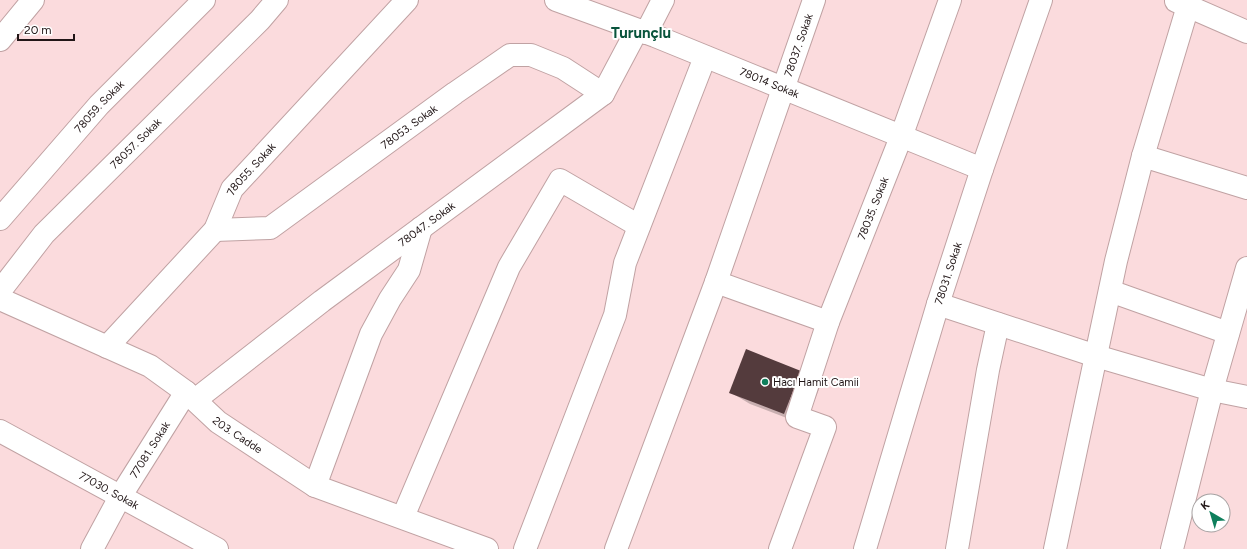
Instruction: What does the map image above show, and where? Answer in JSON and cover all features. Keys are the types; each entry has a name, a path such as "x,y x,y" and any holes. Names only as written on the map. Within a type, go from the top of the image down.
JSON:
{"street":[{"path":"0,40 33,0"},
{"name":"78059. Sokak","path":"0,219 99,105 204,0"},
{"name":"78057. Sokak","path":"0,291 44,234 260,20 277,0"},
{"name":"78055. Sokak","path":"107,347 215,230 232,188 407,0"},
{"name":"78047. Sokak","path":"190,396 322,301 603,94 641,31 663,0"},
{"name":"78037. Sokak","path":"616,549 716,282 814,0"},
{"name":"78035. Sokak","path":"780,549 826,427 797,417 828,322 901,137 950,0"},
{"name":"78031. Sokak","path":"865,549 938,304 982,169 1041,0"},
{"name":"78014 Sokak","path":"567,2 982,169"},
{"path":"1056,549 1116,261 1143,156 1192,4 1247,32"},
{"name":"78053. Sokak","path":"215,230 270,228 510,55 531,55 564,68 603,94"},
{"path":"525,549 614,315 624,263 705,57"},
{"path":"1143,156 1247,188"},
{"path":"403,517 509,267 560,180 639,226"},
{"path":"315,486 371,334 390,299 409,270 421,228"},
{"path":"1172,549 1212,390 1247,268"},
{"path":"716,282 828,322"},
{"path":"1110,291 1228,334"},
{"name":"203. Cadde","path":"0,299 150,366 190,396 218,422 315,486 487,549"},
{"path":"938,304 1096,356 1212,390 1247,397"},
{"path":"957,549 985,385 998,324"},
{"name":"77081. Sokak","path":"92,549 120,497 190,396"},
{"name":"77030. Sokak","path":"0,431 217,549"}],"building":[{"name":"Hacı Hamit Camii","path":"746,349 801,371 784,414 729,393"}],"place":[{"name":"Hacı Hamit Camii","path":"765,382"}],"district":[{"name":"Turunçlu","path":"641,33"}]}
